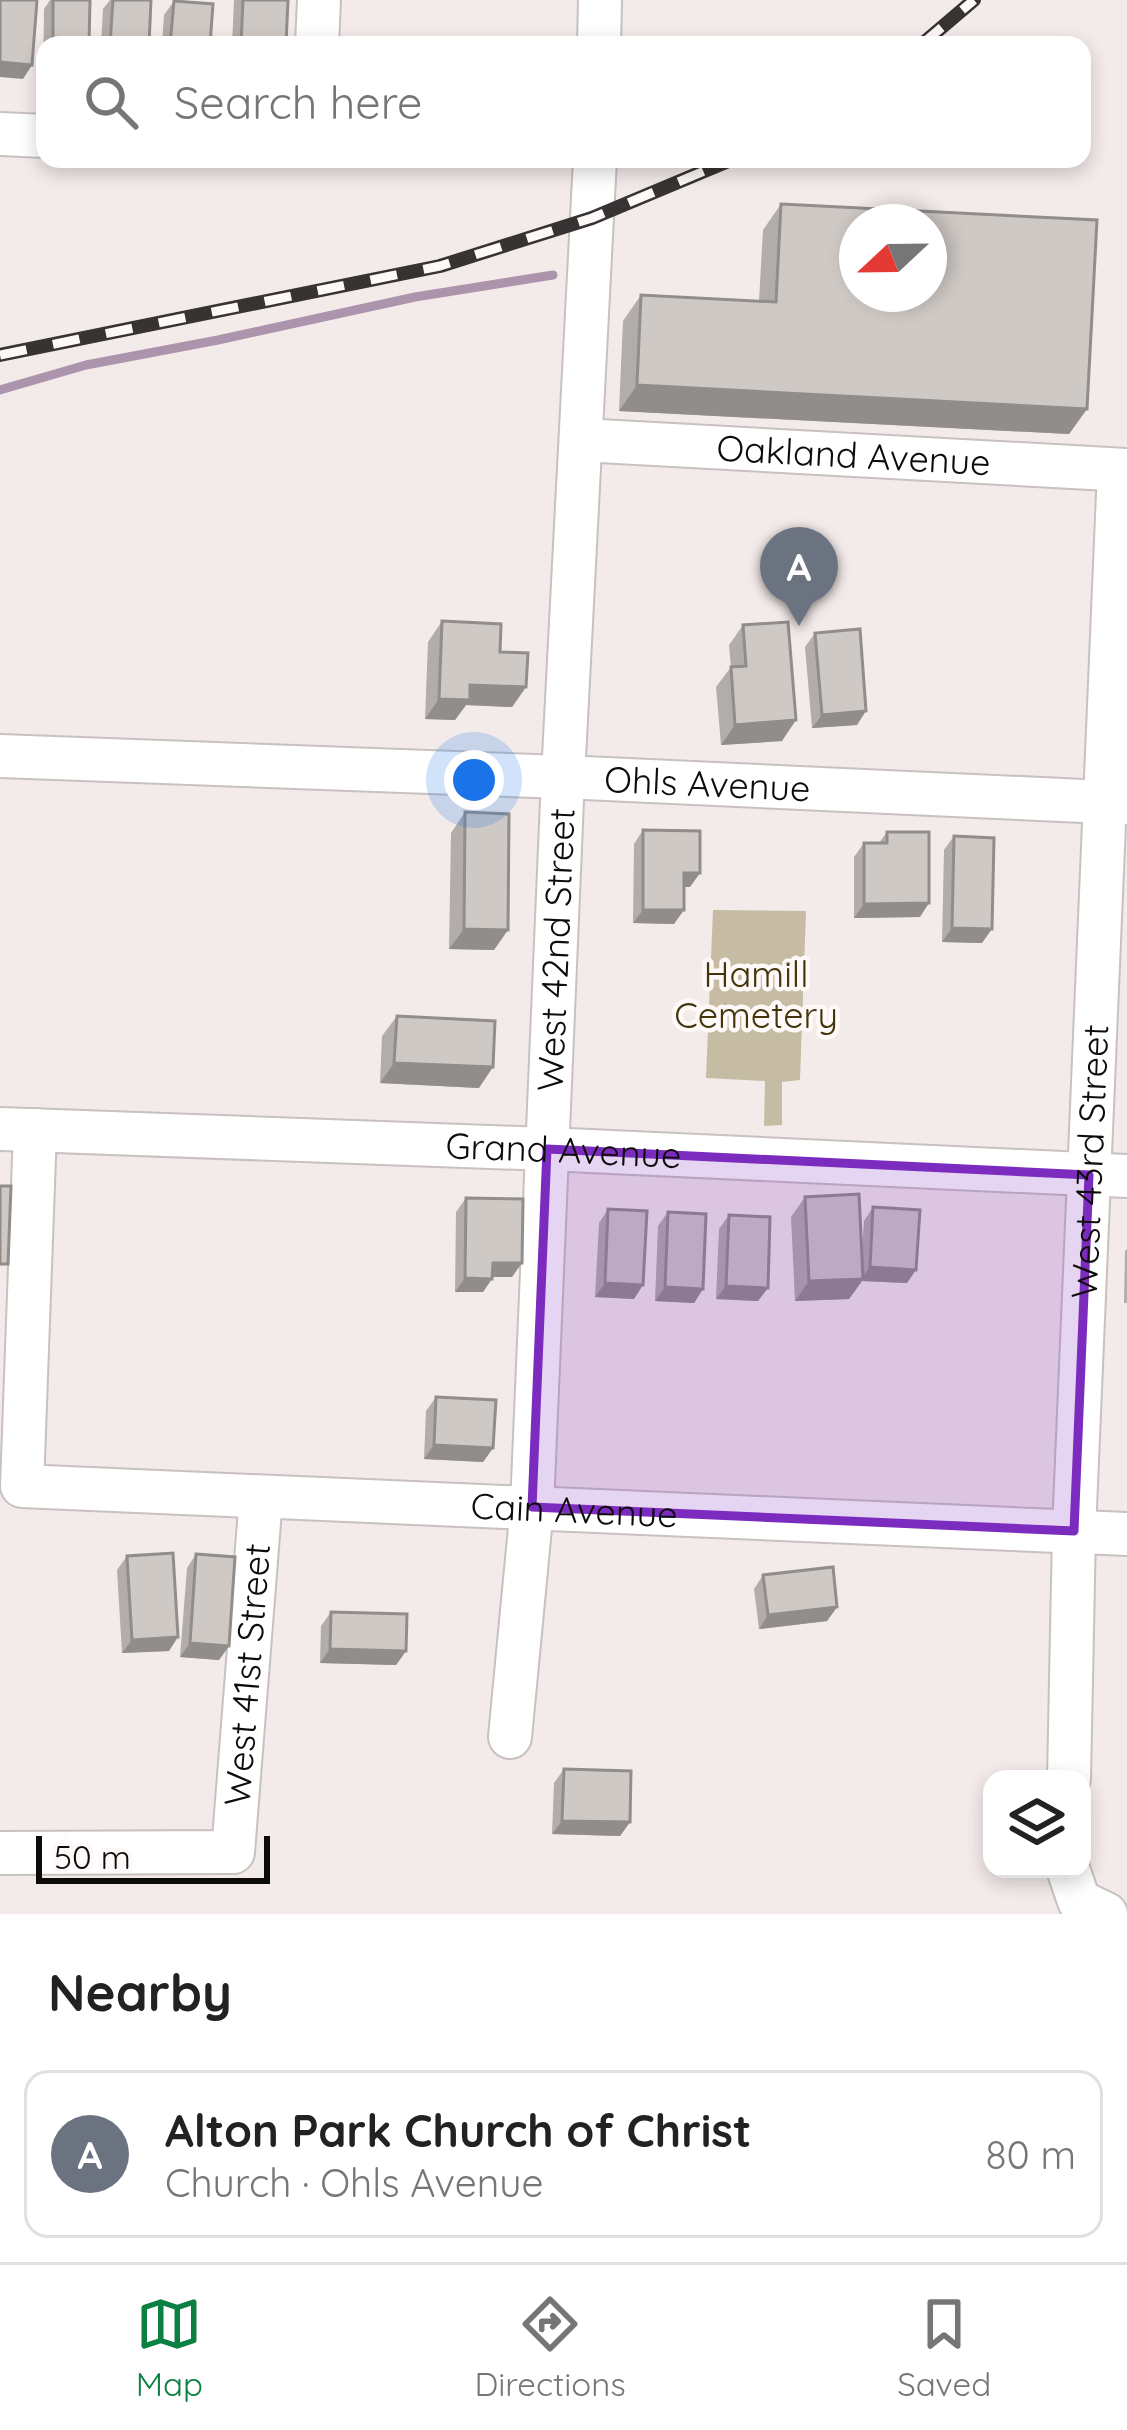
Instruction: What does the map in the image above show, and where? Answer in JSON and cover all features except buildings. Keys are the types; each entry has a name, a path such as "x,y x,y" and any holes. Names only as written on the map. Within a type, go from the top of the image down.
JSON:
{"street":[{"path":"317,36 319,0"},
{"path":"599,36 600,0"},
{"path":"0,134 36,136"},
{"name":"West 42nd Street","path":"510,1737 532,1507 595,168"},
{"name":"Oakland Avenue","path":"581,440 1123,470"},
{"name":"West 43rd Street","path":"1070,1770 1074,1531 1108,1176 1123,470"},
{"name":"Ohls Avenue","path":"0,756 1116,803"},
{"name":"Grand Avenue","path":"18,1130 1108,1176"},
{"name":"Cain Avenue","path":"18,1130 22,1486 1127,1534"},
{"name":"West 41st Street","path":"0,1853 233,1852 261,1497"},
{"path":"1071,1878 1079,1901 1106,1914"}],"highlighted area":[{"path":"547,1149 1089,1175 1074,1531 532,1507"}],"green space":[{"name":"Hamill Cemetery","path":"713,910 806,911 800,1080 782,1082 782,1125 764,1126 765,1081 706,1078"}],"waterway":[{"path":"0,390 86,365 415,297 553,275"}],"railway":[{"path":"932,36 974,0"},
{"path":"0,355 440,266 592,218 711,168"}],"place":[{"name":"Alton Park Church of Christ","path":"799,626"}]}
